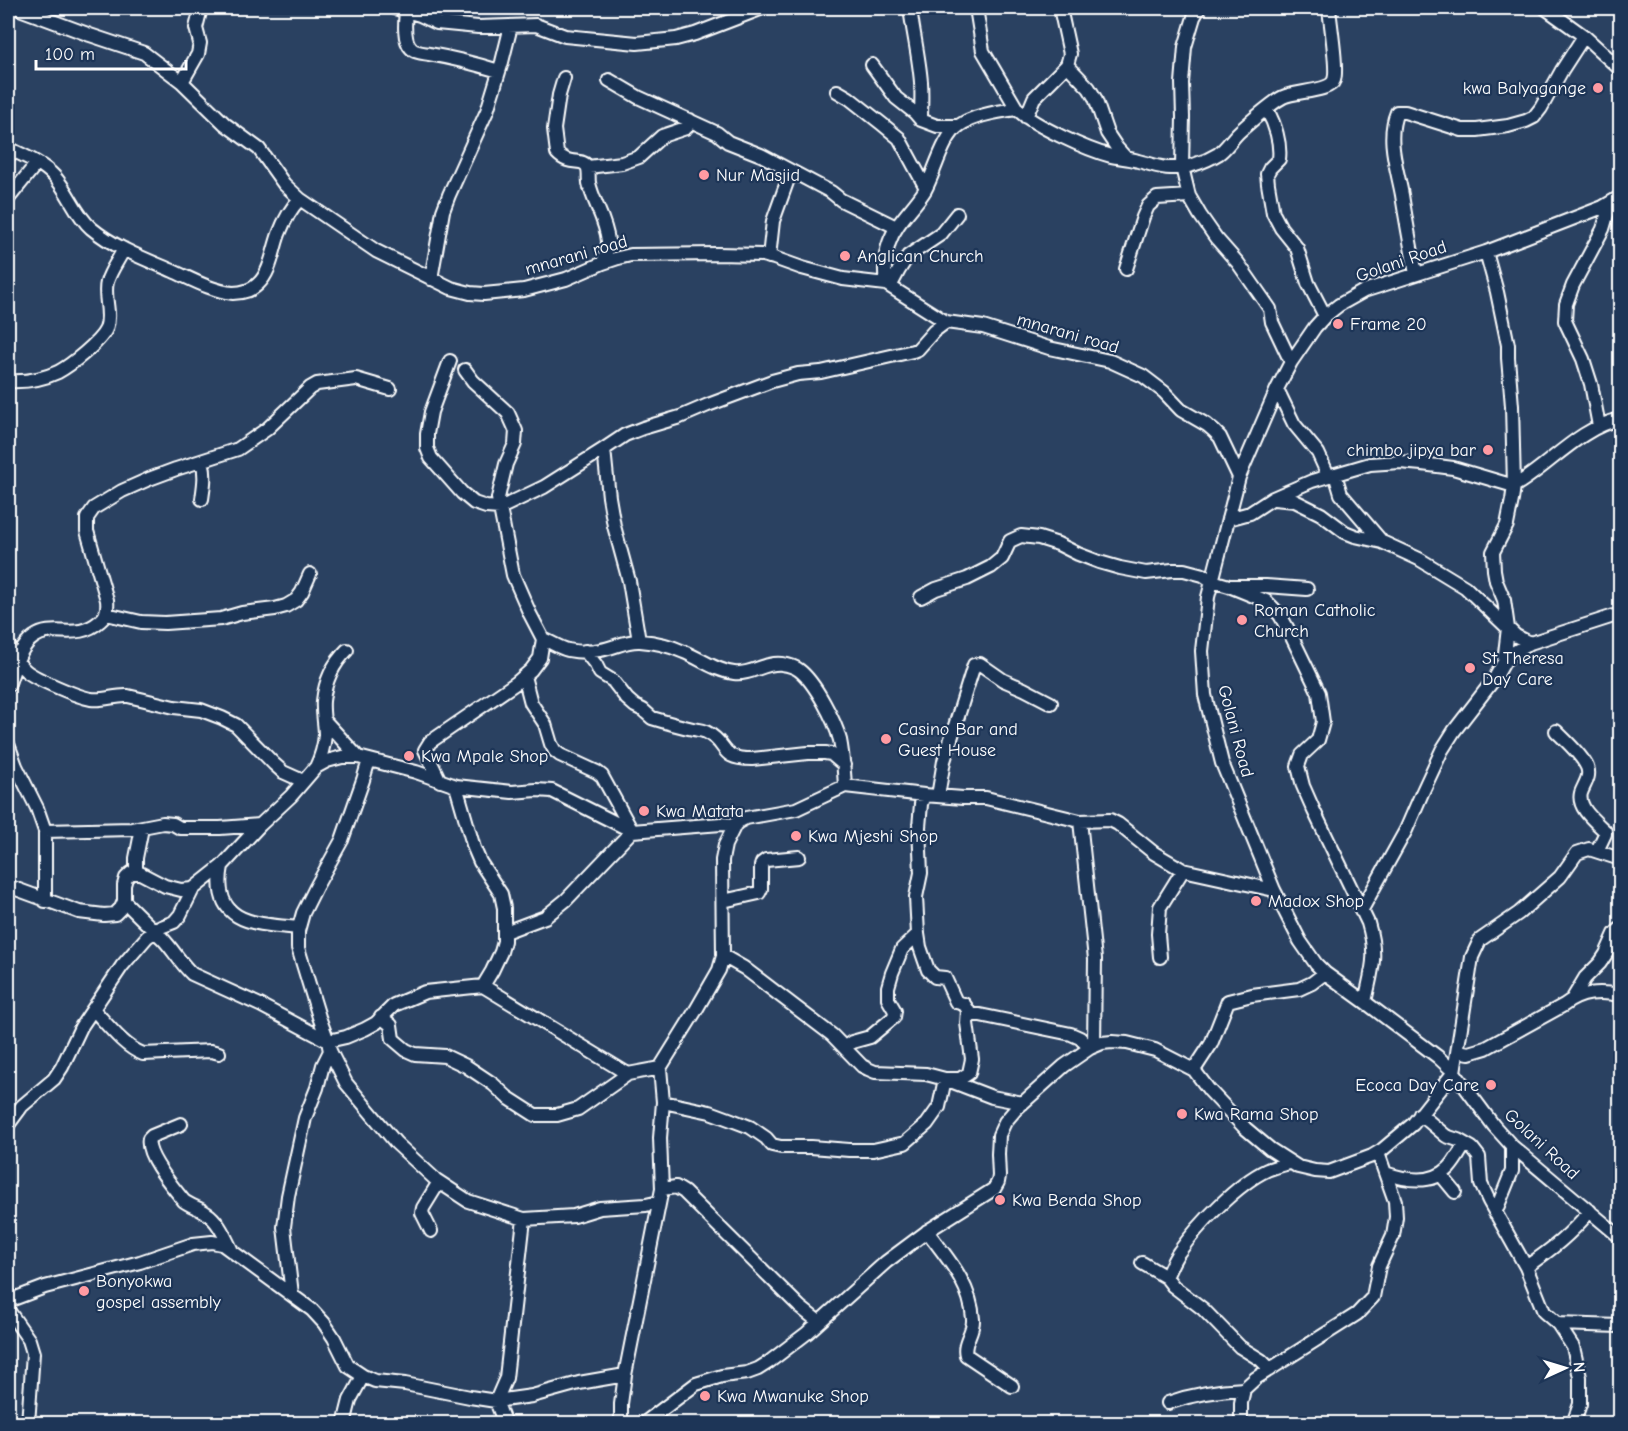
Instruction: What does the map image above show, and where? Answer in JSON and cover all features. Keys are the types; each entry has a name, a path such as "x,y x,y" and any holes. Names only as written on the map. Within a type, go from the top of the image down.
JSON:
{"street":[{"name":"mnarani road","path":"17,8 47,14 144,53 182,82 225,124 259,149 284,184 300,199 376,251 451,288 470,293 502,293 543,286 631,255 717,254 762,255 843,279 888,285 946,322 983,327 1048,348 1110,362 1143,376 1164,392 1181,410 1207,425 1220,437 1239,477"},
{"path":"182,82 200,48 196,28 201,8"},
{"path":"400,9 438,23 478,27 511,27 527,24 576,38 649,43 695,34 763,8"},
{"path":"910,8 921,76 921,120"},
{"path":"976,8 983,51 1022,113 1080,144 1112,156 1169,168 1197,163 1218,154 1232,142 1239,132 1284,97 1332,85 1335,80 1335,66 1329,8"},
{"path":"872,65 896,98 921,120 937,126 958,126 970,120 1022,113 1067,65 1070,54 1060,8"},
{"path":"1199,8 1185,47 1182,83 1184,117 1182,167 1189,196 1216,238 1238,263 1270,309 1272,322 1291,362"},
{"path":"1545,8 1584,36 1620,69"},
{"path":"1562,20 1569,8"},
{"path":"400,9 412,49 499,71"},
{"path":"431,279 443,211 487,111 511,27"},
{"path":"1416,274 1394,158 1392,132 1397,112 1405,112 1462,130 1508,126 1526,121 1534,117 1541,108 1584,36"},
{"path":"1067,65 1089,88 1107,132 1126,158"},
{"path":"564,78 554,129 557,153 566,160 580,161 588,167 590,184 608,241 603,263"},
{"path":"609,80 638,98 717,133 728,142 761,155 831,192 841,200 896,227"},
{"path":"837,91 899,138 926,188"},
{"path":"1267,110 1275,127 1280,151 1279,159 1267,174 1273,213 1281,228 1298,248 1308,283 1325,316"},
{"path":"588,167 622,164 639,157 662,136 686,128 690,120"},
{"path":"888,285 884,267 885,255 896,227 926,188 947,141 958,126"},
{"path":"8,148 38,163 54,176 83,220 93,230 124,249 212,288 231,293 248,291 258,284 264,275 288,215 300,199"},
{"path":"8,199 38,163"},
{"path":"769,257 773,221 791,171"},
{"path":"1126,269 1143,217 1149,206 1157,198 1189,196"},
{"path":"1599,426 1591,384 1583,359 1565,321 1566,304 1573,285 1616,199"},
{"name":"Golani Road","path":"1616,199 1603,207 1486,252 1364,291 1325,316 1291,362 1239,477 1208,597 1202,651 1204,695 1222,763 1274,891 1300,941 1316,964 1438,1057 1454,1072 1494,1126 1512,1146 1620,1236"},
{"path":"888,285 908,256 941,234 957,214"},
{"path":"8,381 20,382 58,372 92,347 105,331 108,318 107,282 124,249"},
{"path":"1486,252 1508,345 1512,406 1514,486 1511,512 1493,552 1496,581 1504,600 1508,628 1504,662"},
{"path":"450,361 431,412 427,448 431,458 474,503 500,508 544,487 634,431 680,417 772,381 913,351 946,322"},
{"path":"416,772 425,750 435,738 524,676 540,658 543,639 513,575 498,493 506,464 515,444 516,431 508,414 473,381 465,370"},
{"path":"8,686 25,645 39,634 51,631 88,630 105,618 108,609 107,600 87,531 87,518 94,508 122,491 176,469 238,449 267,429 317,384 356,379 390,389"},
{"path":"1277,389 1294,423 1318,453 1341,494 1382,542"},
{"path":"1228,519 1250,513 1273,498 1332,475 1370,464 1400,462 1453,468 1514,486 1590,430 1620,419"},
{"path":"604,449 614,526 629,581 639,640"},
{"path":"202,461 205,483 202,499"},
{"path":"1273,498 1295,501 1321,514 1345,532 1382,542 1419,559 1465,587 1515,636 1530,643"},
{"path":"921,597 991,567 1002,558 1010,541 1021,536 1039,538 1058,544 1078,554 1120,568 1146,573 1184,570 1203,575 1212,581 1266,601 1280,615 1319,693 1323,722 1318,740 1302,755 1298,766 1303,786 1314,811 1368,922 1374,950 1373,968 1365,1002"},
{"path":"106,614 141,622 165,623 221,619 242,613 275,609 296,600 310,574"},
{"path":"1229,586 1307,589"},
{"path":"1361,910 1406,830 1442,750 1454,730 1495,678 1504,662 1511,654 1530,643 1620,614"},
{"path":"543,639 568,650 585,651 600,650 639,640 662,644 728,672 742,674 779,663 793,666 810,681 834,723 844,765 844,786"},
{"path":"8,644 17,662 26,671 53,685 92,699 128,696 174,707 201,710 222,717 236,725 284,772 303,781"},
{"path":"316,767 322,753 325,736 323,700 330,674 338,659 347,650"},
{"path":"585,651 600,673 613,681 627,699 643,710 647,716 704,731 715,738 730,756 752,759 825,753 831,754 844,765"},
{"path":"938,795 945,762 974,665 980,664 1003,680 1051,703"},
{"path":"524,676 531,703 545,724 555,751 602,776 632,831"},
{"path":"324,720 363,758 363,780 342,840 303,913 299,928 298,948 329,1046 346,1083 396,1143 439,1182 468,1202 524,1219 574,1216 600,1208 659,1202"},
{"path":"1556,731 1587,767 1587,780 1581,798 1585,810 1605,831 1598,851"},
{"path":"8,744 45,831 45,901"},
{"path":"425,750 440,781"},
{"path":"8,1125 22,1106 54,1079 81,1027 122,966 147,937 161,927 174,922 193,889 222,866 291,796 316,767 327,761 363,758 416,772 456,786 512,792 552,791 632,831 721,824 735,825"},
{"path":"456,786 474,848 480,862 501,894 504,908 505,932 501,952 483,986"},
{"path":"621,1424 625,1376 662,1189 660,1138 663,1102 660,1068 719,970 723,956 722,860 725,845 735,825 746,818 796,809 844,786 924,795 986,798 1080,821 1110,820 1154,853 1184,870 1274,891"},
{"path":"924,795 919,827 921,873 916,897 920,947 928,970 935,977 945,978 956,1002 966,1006 969,1018 967,1023 972,1059 969,1073 960,1079 945,1079"},
{"path":"1080,821 1095,959 1092,1047"},
{"path":"45,831 142,828 163,823 173,824 180,828 260,825"},
{"path":"136,872 136,858 142,828"},
{"path":"505,932 545,917 570,896 632,831"},
{"path":"643,1424 696,1384 722,1376 747,1373 769,1362 819,1322 886,1262 927,1231 994,1189 999,1176 999,1135 1005,1122 1064,1066 1092,1047 1112,1042 1143,1047 1155,1050 1194,1070 1209,1090 1245,1128 1298,1167 1329,1172 1378,1153 1413,1124 1454,1072 1472,957 1480,940 1519,913 1560,877 1577,854 1589,849 1620,859"},
{"path":"723,901 759,893 761,866 766,860 799,857"},
{"path":"222,866 221,893 232,913 260,924 299,928"},
{"path":"1160,957 1158,934 1160,907 1184,870"},
{"path":"8,886 80,912 104,915 115,914 121,908 124,901 126,878 131,873 147,875 165,886 181,890 193,889"},
{"path":"124,901 162,938 192,974 260,1005 329,1046"},
{"path":"1573,998 1585,978 1600,963 1615,933 1620,929"},
{"path":"845,1047 870,1036 895,1016 895,1011 888,999 888,987 902,949 918,934"},
{"path":"723,956 744,968 832,1035 856,1060 871,1071 926,1074 992,1098 1023,1103"},
{"path":"1194,1070 1210,1044 1228,1001 1299,988 1312,983 1325,973"},
{"path":"292,1294 284,1227 288,1196 303,1125 329,1046 376,1023 394,1005 425,992 483,986 628,1074"},
{"path":"1458,1051 1469,1053 1486,1048 1582,994 1609,992 1620,995"},
{"path":"93,1009 135,1051 143,1054 211,1051 219,1053"},
{"path":"969,1018 972,1015 980,1015 1071,1034 1092,1047"},
{"path":"381,1017 391,1025 393,1039 406,1050 415,1054 445,1056 466,1066 493,1084 507,1097 535,1114 557,1115 578,1109 628,1074 660,1068"},
{"path":"663,1102 710,1112 750,1127 772,1145 873,1150 905,1143 927,1124 939,1107 945,1079"},
{"path":"1420,1114 1446,1136 1472,1148 1479,1157 1481,1184 1526,1267 1544,1312 1558,1324 1572,1347 1580,1377 1580,1404 1573,1424"},
{"path":"181,1124 149,1139 148,1146 151,1156 184,1201 207,1213 214,1220 232,1251"},
{"path":"1385,1173 1398,1178 1415,1180 1441,1175 1450,1167 1465,1144"},
{"path":"1496,1213 1512,1171 1512,1146"},
{"path":"1241,1424 1244,1389 1256,1378 1357,1314 1373,1297 1380,1266 1393,1236 1396,1217 1395,1201 1378,1153"},
{"path":"1166,1277 1178,1253 1190,1237 1241,1186 1270,1169 1290,1163"},
{"path":"1441,1175 1455,1192"},
{"path":"431,1231 422,1213 439,1182"},
{"path":"662,1189 676,1186 684,1192 800,1307 819,1322"},
{"path":"1526,1267 1554,1248 1573,1231 1590,1210"},
{"path":"505,1424 496,1401 506,1378 524,1219"},
{"path":"927,1231 966,1288 973,1318 973,1329 965,1347 966,1355 1012,1386"},
{"path":"8,1301 45,1287 161,1256 192,1244 212,1242 222,1244 312,1311 334,1338 348,1366 375,1381 405,1384 496,1401 532,1396 579,1383 625,1376"},
{"path":"1142,1263 1166,1277 1173,1286 1203,1309 1240,1347 1261,1360 1270,1369"},
{"path":"8,1310 29,1340 33,1353 28,1424"},
{"path":"1558,1324 1620,1326"},
{"path":"344,1424 350,1401 363,1376"},
{"path":"1168,1403 1204,1393 1244,1389"}],"place":[{"name":"kwa Balyagange","path":"1598,88"},
{"name":"Nur Masjid","path":"704,175"},
{"name":"Anglican Church","path":"845,256"},
{"name":"Frame 20","path":"1338,324"},
{"name":"chimbo jipya bar","path":"1488,450"},
{"name":"Roman Catholic Church","path":"1242,620"},
{"name":"St Theresa Day Care","path":"1470,668"},
{"name":"Casino Bar and Guest House","path":"886,739"},
{"name":"Kwa Mpale Shop","path":"409,756"},
{"name":"Kwa Matata","path":"644,811"},
{"name":"Kwa Mjeshi Shop","path":"796,836"},
{"name":"Madox Shop","path":"1256,901"},
{"name":"Ecoca Day Care","path":"1491,1085"},
{"name":"Kwa Rama Shop","path":"1182,1114"},
{"name":"Kwa Benda Shop","path":"1000,1200"},
{"name":"Bonyokwa gospel assembly","path":"84,1291"},
{"name":"Kwa Mwanuke Shop","path":"705,1396"}]}
